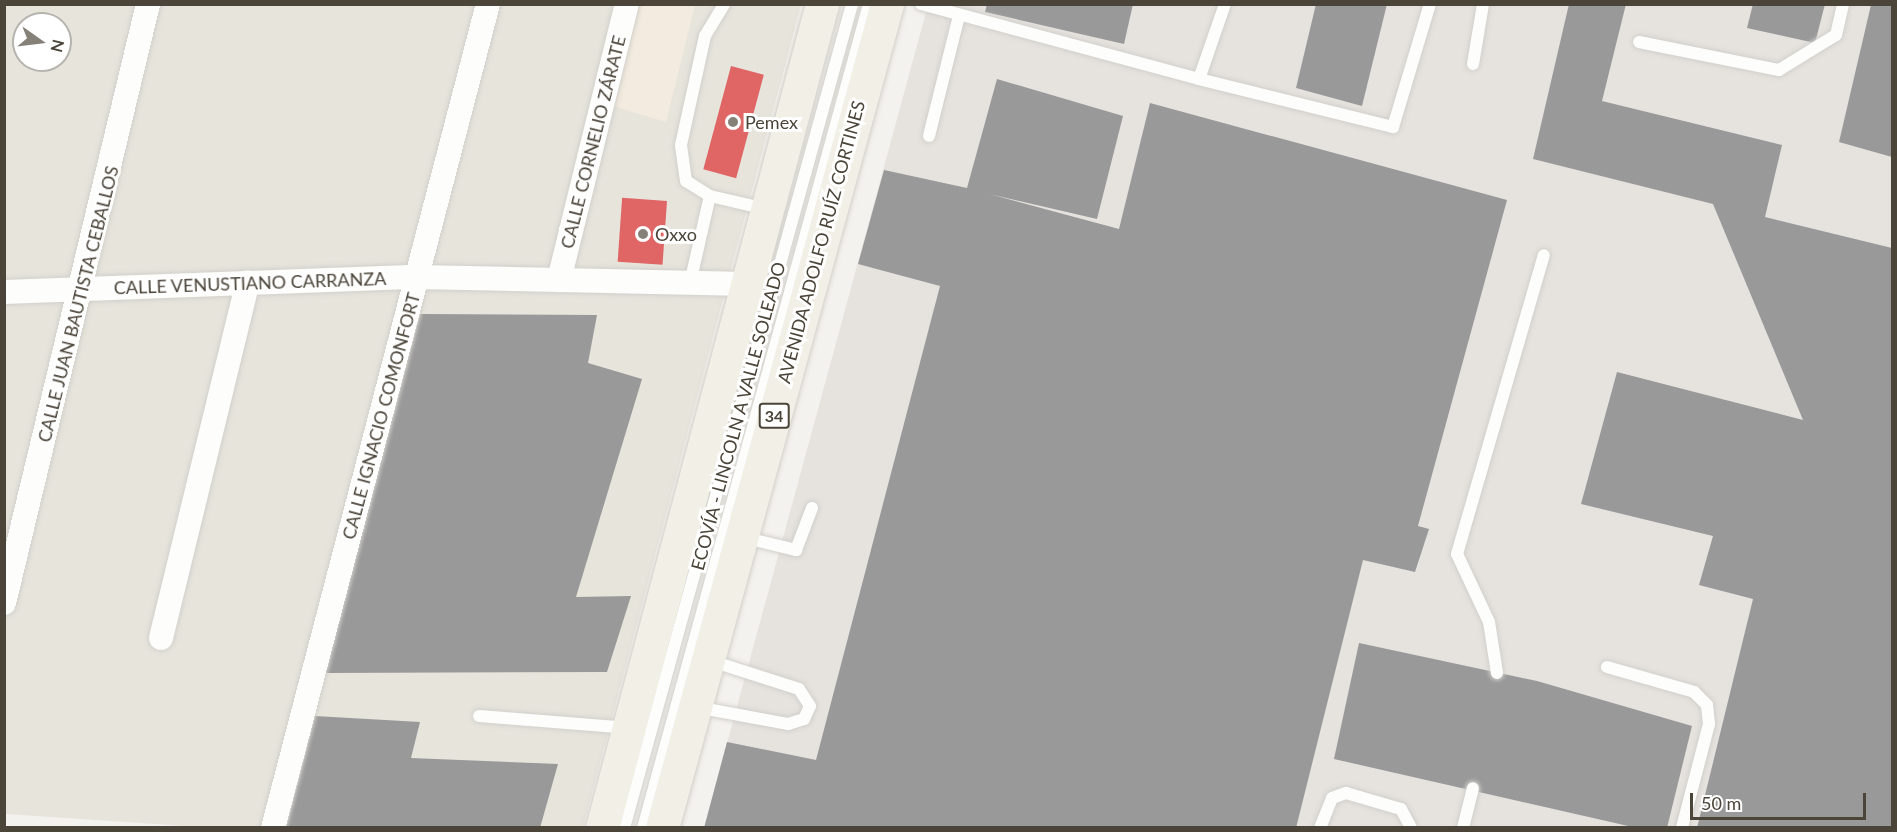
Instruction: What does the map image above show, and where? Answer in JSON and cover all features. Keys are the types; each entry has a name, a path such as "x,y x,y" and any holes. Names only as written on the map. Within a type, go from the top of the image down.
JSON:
{"main road":[{"path":"602,828 822,4"},
{"name":"AVENIDA ADOLFO RUÍZ CORTINES","path":"662,828 887,4"}],"street":[{"name":"CALLE JUAN BAUTISTA CEBALLOS","path":"4,603 10,551 84,289 148,4"},
{"name":"CALLE IGNACIO COMONFORT","path":"273,828 488,4"},
{"name":"CALLE CORNELIO ZÁRATE","path":"560,280 627,4"},
{"name":"CALLE VENUSTIANO CARRANZA","path":"4,292 417,277 747,284"},
{"path":"161,638 248,282"}],"lane":[{"path":"724,4 702,47 681,145 686,181 710,196 767,209"},
{"name":"ECOVÍA - LINCOLN A VALLE SOLEADO","path":"624,828 852,4"},
{"path":"643,828 869,4"},
{"path":"921,4 958,16 1393,128 1430,4"},
{"path":"1199,79 1225,4"},
{"path":"1473,64 1482,4"},
{"path":"1639,42 1779,70 1836,35 1843,4"},
{"path":"929,136 958,16"},
{"path":"690,283 710,196"},
{"path":"1497,673 1489,622 1457,554 1544,255"},
{"path":"740,537 796,550 812,508"},
{"path":"695,707 788,724 804,719 810,706 799,689 708,660"},
{"path":"1607,666 1694,692 1707,705 1709,724 1682,828"},
{"path":"479,716 628,728"},
{"path":"1463,828 1473,788"},
{"path":"1320,828 1332,798 1346,793 1401,809 1412,828"}],"shaded area":[{"path":"4,5 801,5 583,827 214,828 5,814"},
{"path":"634,5 695,5 666,122 610,105"},
{"path":"928,5 1892,5 1892,827 704,828"}],"building: Shops":[{"name":"Pemex","path":"731,66 764,75 736,178 703,169"},
{"name":"Oxxo","path":"622,198 667,201 663,265 618,262"}],"building: Industry":[{"path":"987,4 1133,4 1124,44 985,12"},
{"path":"1316,4 1387,4 1362,106 1296,88"},
{"path":"1569,4 1626,4 1602,101 1782,145 1765,217 1892,248 1892,828 1697,828 1753,599 1699,585 1713,536 1581,504 1617,372 1803,420 1713,204 1533,159"},
{"path":"1753,4 1825,4 1815,43 1747,28"},
{"path":"1871,5 1892,5 1892,157 1839,142"},
{"path":"997,79 1123,116 1097,219 989,194 1119,229 1150,103 1507,200 1418,526 1429,529 1415,572 1363,560 1296,828 704,828 727,742 816,760 940,286 858,264 884,170 967,188"},
{"path":"420,314 597,315 588,363 642,379 576,597 631,596 607,672 325,673"},
{"path":"1359,643 1537,681 1692,726 1667,828 1637,828 1334,759"},
{"path":"315,716 420,722 411,758 558,764 540,828 286,828"}],"place":[{"name":"Pemex","path":"733,122"},
{"name":"Oxxo","path":"643,234"}]}
